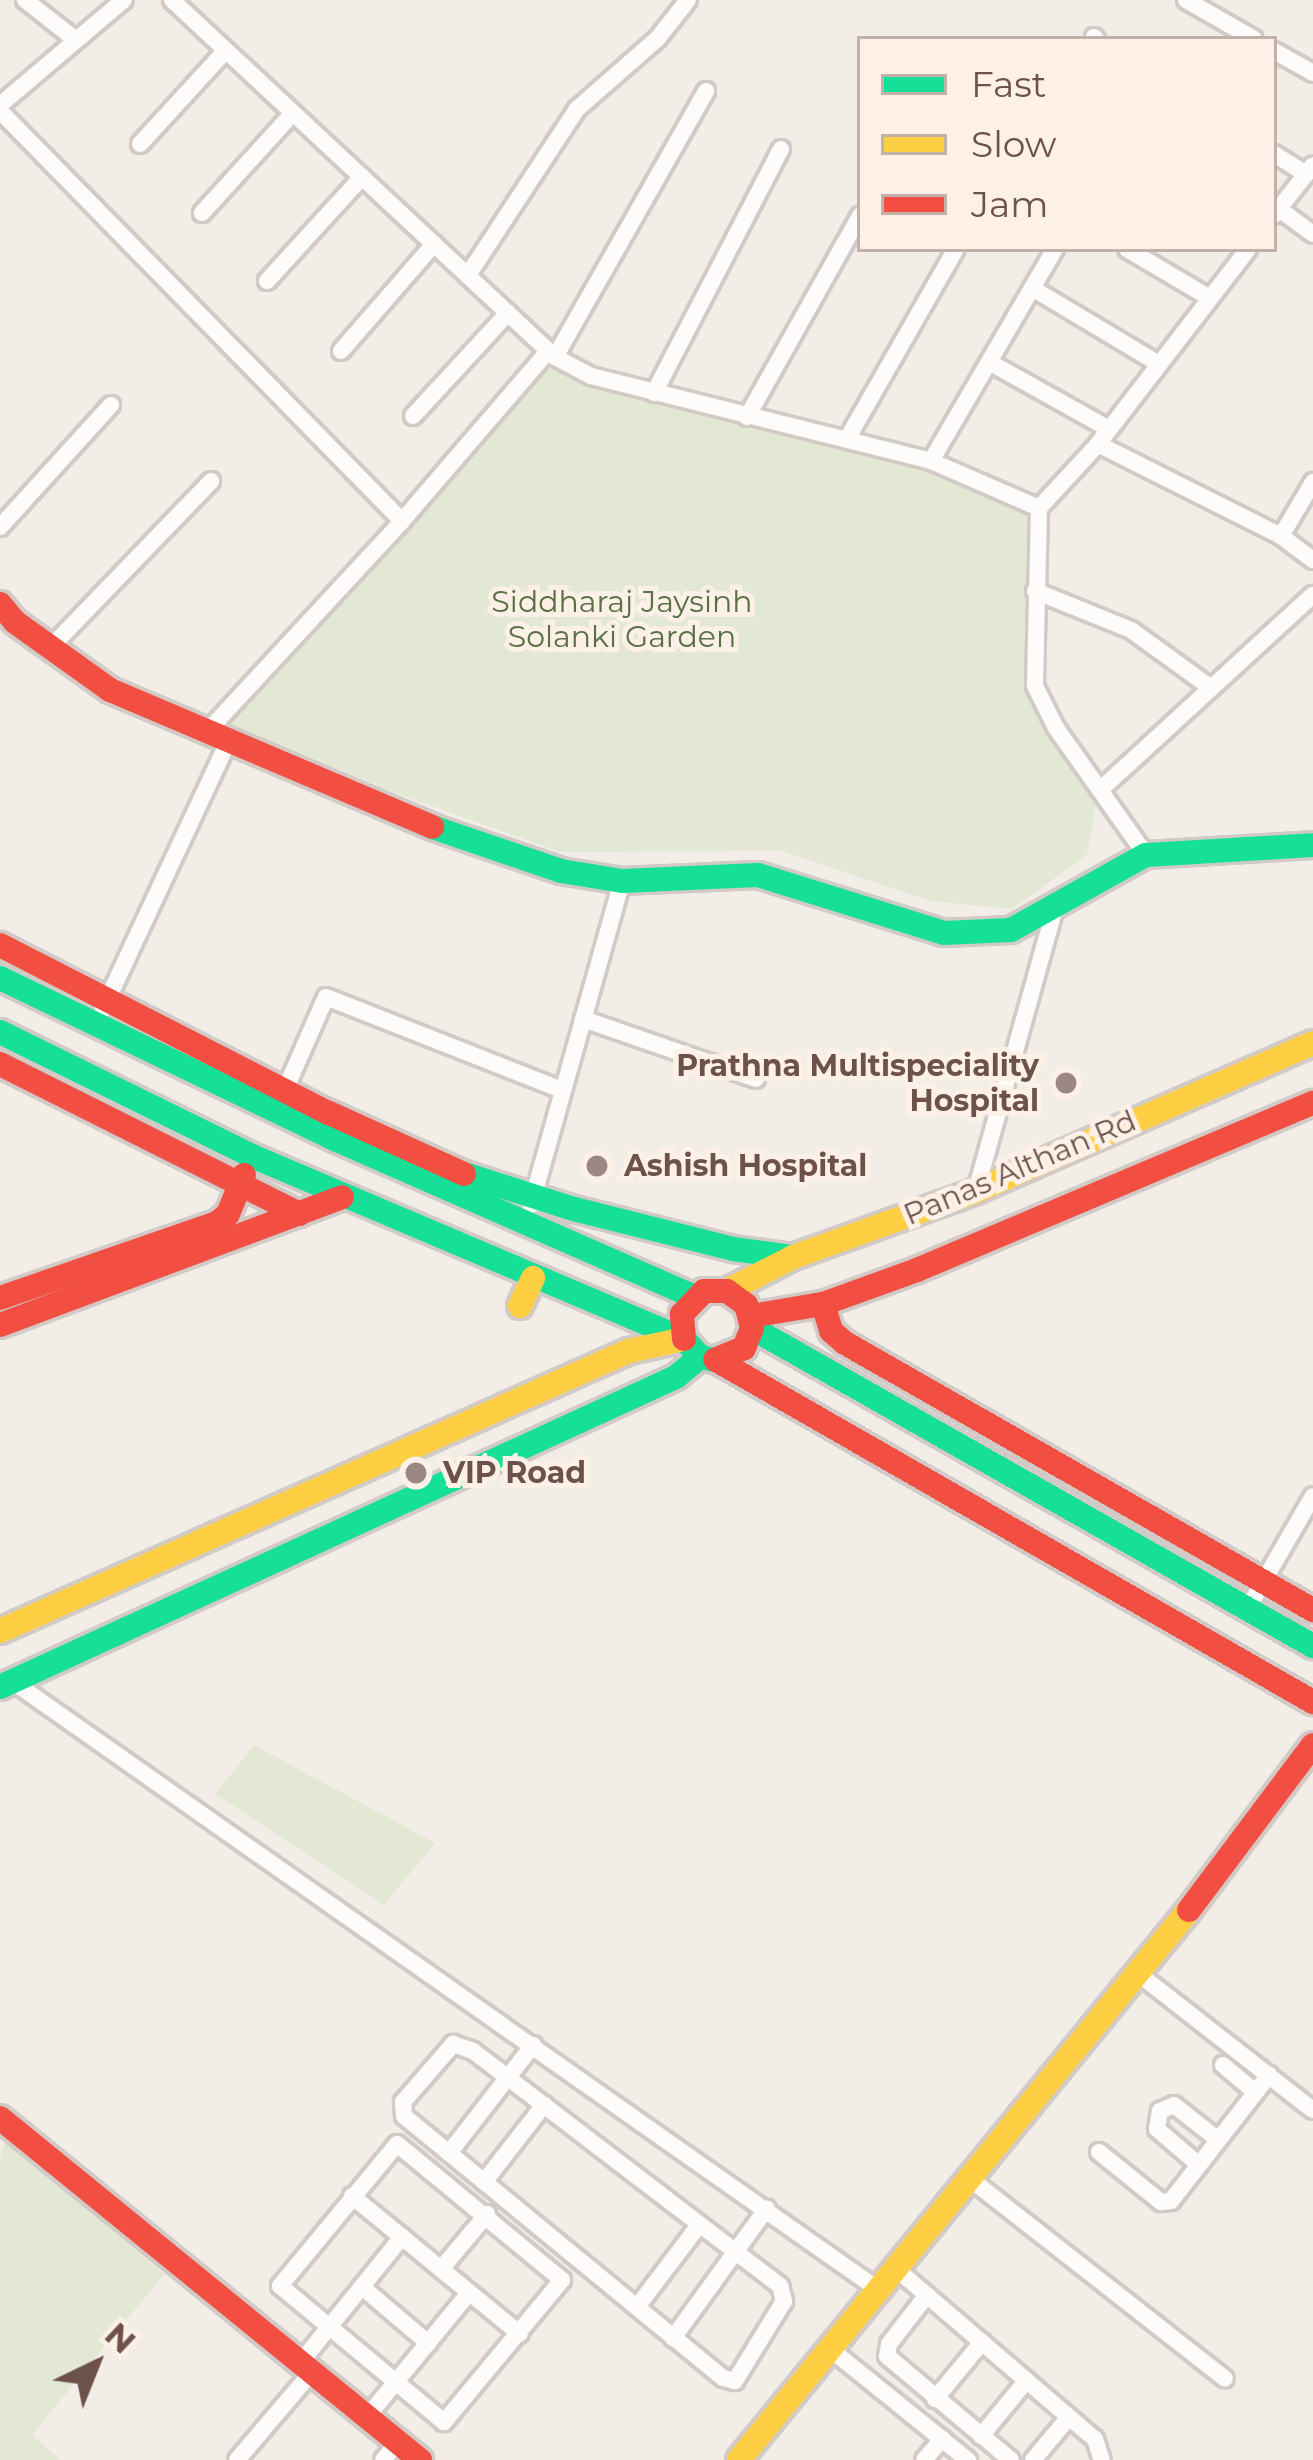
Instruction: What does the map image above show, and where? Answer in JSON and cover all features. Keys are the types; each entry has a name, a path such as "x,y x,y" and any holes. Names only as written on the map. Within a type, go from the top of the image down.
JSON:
{"main road":[{"path":"0,604 50,648 110,690 387,812 561,871 622,881 758,875 944,933 1011,930 1146,855 1313,845"},
{"path":"0,945 108,999 280,1100"},
{"path":"0,978 95,1025 280,1100 529,1211 694,1297 727,1291 746,1305 752,1322 744,1348 629,1351 0,1631"},
{"path":"0,1032 252,1156 701,1352 1313,1702"},
{"name":"Panas Althan Rd","path":"727,1291 793,1257 976,1191 1313,1042"},
{"path":"0,1064 300,1214"},
{"name":"Panas Althan Rd","path":"752,1322 823,1304 1313,1103"},
{"path":"0,1298 217,1223 228,1214 252,1156"},
{"path":"0,1325 342,1196"},
{"path":"529,1211 793,1257"},
{"path":"520,1306 533,1278"},
{"path":"694,1297 682,1314 701,1352"},
{"path":"823,1304 831,1331 844,1343 1313,1610"},
{"path":"752,1322 1313,1646"},
{"path":"6,1684 676,1376 701,1352"},
{"path":"1116,1617 1130,1594"},
{"path":"739,2460 876,2288 1140,1975 1313,1745"},
{"path":"0,2118 368,2416 391,2451 419,2460"}],"street":[{"path":"25,0 76,40"},
{"path":"124,0 0,108 402,521"},
{"path":"172,0 552,354 590,376 932,460 1039,508"},
{"path":"467,275 577,109 658,38 688,0"},
{"path":"1186,0 1249,36"},
{"path":"140,144 226,50"},
{"path":"1277,53 1313,73"},
{"path":"95,1025 216,738 552,354 706,91"},
{"path":"202,213 293,113"},
{"path":"654,392 782,149"},
{"path":"1277,155 1310,169 1277,211"},
{"path":"267,281 362,177"},
{"path":"1277,213 1313,234"},
{"path":"747,417 857,221"},
{"path":"340,351 434,244"},
{"path":"848,439 954,252"},
{"path":"932,460 1053,252"},
{"path":"1132,252 1210,298"},
{"path":"1146,855 1056,728 1035,686 1039,508 1104,437 1246,252"},
{"path":"1032,288 1159,364"},
{"path":"413,416 508,313"},
{"path":"989,362 1104,437 1281,536 1313,560"},
{"path":"0,527 111,405"},
{"path":"50,648 212,481"},
{"path":"1281,536 1313,482"},
{"path":"1035,590 1130,630 1211,688"},
{"path":"1100,790 1313,595"},
{"path":"529,1211 622,881"},
{"path":"976,1191 1055,908"},
{"path":"280,1100 326,997 562,1090"},
{"path":"584,1019 756,1079"},
{"path":"1249,1608 1313,1496"},
{"path":"6,1684 533,2045 876,2288"},
{"path":"1140,1975 1313,2110"},
{"path":"453,2044 464,2045 508,2078 784,2294 739,2378 729,2382 722,2378 404,2116 403,2102 453,2044"},
{"path":"449,2153 533,2045"},
{"path":"1222,2065 1255,2092"},
{"path":"1099,2152 1165,2204 1269,2075"},
{"path":"1199,2165 1157,2128 1160,2111 1169,2104 1180,2108 1218,2140"},
{"path":"484,2182 544,2105"},
{"path":"402,2145 562,2280 448,2421 328,2328 280,2283 352,2196 392,2147 402,2145"},
{"path":"969,2178 1225,2379"},
{"path":"352,2196 520,2334"},
{"path":"673,2338 767,2208"},
{"path":"441,2269 487,2214"},
{"path":"638,2308 699,2224"},
{"path":"237,2460 307,2367 328,2328 402,2237"},
{"path":"894,2267 1099,2442 1102,2460"},
{"path":"362,2287 428,2343"},
{"path":"368,2416 470,2293"},
{"path":"928,2295 886,2353 1011,2460"},
{"path":"935,2398 982,2342"},
{"path":"829,2348 964,2459"},
{"path":"981,2436 1027,2380"},
{"path":"1034,2460 1070,2417"},
{"path":"924,2460 942,2439"}],"green space":[{"name":"Siddharaj Jaysinh Solanki Garden","path":"548,351 1039,508 1030,688 1100,780 1087,855 1012,909 931,901 782,851 560,852 388,790 219,719"},
{"path":"254,1745 435,1843 384,1905 215,1794"},
{"path":"5,2141 164,2274 32,2435 60,2460 0,2460 0,2159"}],"traffic: fast":[{"path":"432,827 561,871 622,881 758,875 944,933 1011,930 1146,855 1313,845"},
{"path":"0,978 337,1140 694,1297"},
{"path":"0,1032 252,1156 684,1339 700,1357 715,1360"},
{"path":"464,1174 574,1209 733,1249 793,1257"},
{"path":"752,1328 1313,1646"},
{"path":"0,1687 676,1377 700,1357"}],"traffic: slow":[{"path":"727,1291 793,1257 976,1191 1313,1043"},
{"path":"520,1306 533,1278"},
{"path":"0,1631 629,1351 684,1339"},
{"path":"739,2460 1189,1910"}],"traffic: jam":[{"path":"0,604 15,622 110,690 432,827"},
{"path":"0,945 329,1113 464,1174"},
{"path":"0,1064 300,1214"},
{"path":"751,1316 823,1304 917,1270 1313,1103"},
{"path":"0,1298 217,1223 228,1214 244,1175"},
{"path":"0,1325 342,1197"},
{"path":"684,1339 682,1314 704,1291 727,1291 746,1305 752,1328 744,1348 715,1360"},
{"path":"823,1304 831,1331 845,1343 1313,1610"},
{"path":"718,1361 1313,1702"},
{"path":"1189,1910 1313,1745"},
{"path":"0,2118 420,2460"}],"place":[{"name":"Prathna Multispeciality Hospital","path":"1066,1083"},
{"name":"Ashish Hospital","path":"597,1166"},
{"name":"VIP Road","path":"416,1473"}]}
